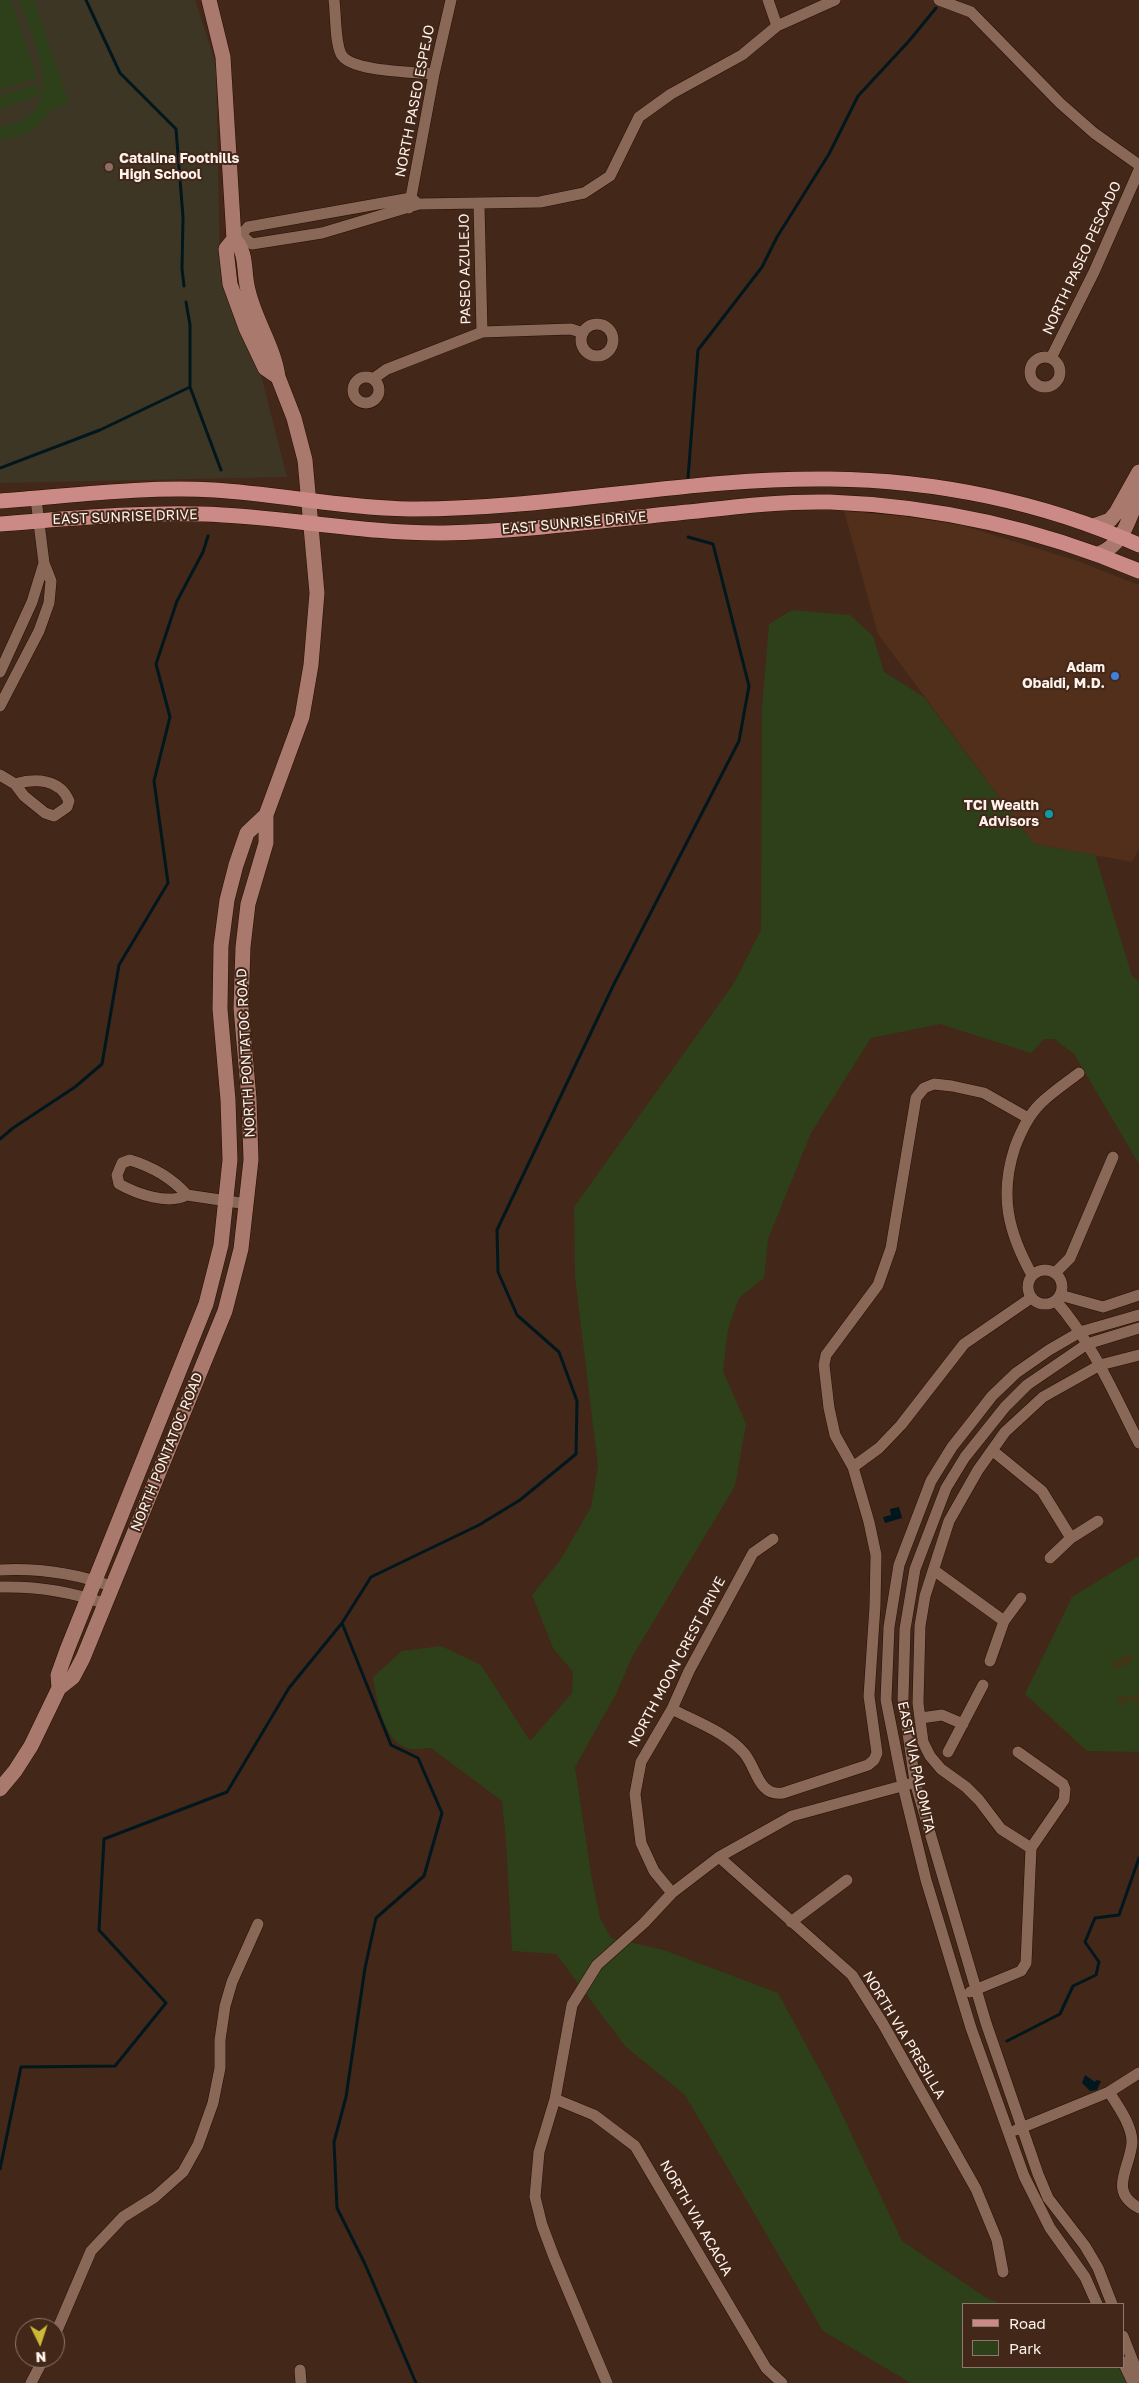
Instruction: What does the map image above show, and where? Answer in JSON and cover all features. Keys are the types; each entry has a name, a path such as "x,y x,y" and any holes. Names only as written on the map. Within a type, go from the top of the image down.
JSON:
{"main road":[{"name":"EAST SUNRISE DRIVE","path":"0,501 143,491 211,490 407,509 493,507 752,482 831,479 946,489 1029,506 1093,526 1139,545"},
{"path":"829,502 831,479"},
{"name":"EAST SUNRISE DRIVE","path":"0,524 144,514 202,514 409,533 447,532 516,529 750,505 829,502 908,508 979,520 1065,542 1139,571"}],"street":[{"name":"NORTH PONTATOC ROAD","path":"0,1789 16,1772 31,1746 59,1688 72,1677 83,1658 224,1311 241,1249 251,1160 249,1099 241,1008 242,947 248,904 266,843 266,815 302,717 311,665 317,593 305,460 300,438 278,377 276,360 258,325 247,289 242,247 236,237 223,57 209,0"},
{"path":"334,0 340,50 348,63 361,67 434,74"},
{"name":"NORTH PASEO ESPEJO","path":"413,203 434,74 451,0"},
{"path":"768,0 777,26"},
{"path":"413,203 322,233 252,244 236,237 248,227 413,203 479,204 540,202 584,193 610,176 639,117 671,94 742,55 777,26 835,0"},
{"path":"938,0 971,12 1060,104 1094,133 1139,165"},
{"name":"NORTH PASEO PESCADO","path":"1051,358 1094,272 1139,170"},
{"name":"PASEO AZULEJO","path":"479,204 482,332"},
{"name":"NORTH PONTATOC ROAD","path":"236,237 226,249 230,284 246,328 265,368 278,377"},
{"path":"230,284 242,293 254,321 258,325"},
{"path":"373,379 387,369 482,332 571,329 583,333"},
{"path":"1093,526 1110,520 1116,514 1139,472"},
{"path":"1099,554 1111,549 1122,537 1139,495"},
{"path":"0,706 39,631 49,603 51,581 44,564 36,499"},
{"path":"0,672 32,602 44,564"},
{"path":"0,775 15,784"},
{"name":"NORTH PONTATOC ROAD","path":"59,1688 58,1675 94,1580 206,1304 221,1245 230,1160 228,1100 220,1009 221,946 227,900 236,865 247,833 266,815"},
{"path":"1032,1275 1018,1250 1007,1210 1006,1186 1013,1155 1028,1118 1039,1105 1079,1073"},
{"path":"672,1709 730,1740 750,1761 762,1788 771,1797 872,1763 877,1750 870,1696 876,1555 869,1522 853,1467 835,1436 829,1408 824,1365 826,1355 878,1285 891,1248 916,1098 922,1085 934,1084 984,1093 1028,1118"},
{"path":"1055,1273 1070,1258 1113,1157"},
{"path":"187,1195 176,1182 158,1171 130,1160 122,1162 116,1175 119,1184 133,1192 180,1199 187,1195 247,1204"},
{"path":"1046,1270 1055,1273 1062,1283 1058,1298 1051,1304 1040,1304 1031,1298 1027,1284 1032,1275 1046,1270"},
{"path":"1058,1298 1103,1307 1139,1294"},
{"path":"853,1467 879,1448 901,1425 964,1344 1031,1298"},
{"path":"1058,1298 1100,1365 1139,1443"},
{"name":"EAST VIA PALOMITA","path":"1096,2303 1085,2277 1050,2228 1024,2176 971,2028 926,1880 903,1786 886,1700 888,1627 899,1565 931,1481 952,1447 998,1390 1016,1372 1080,1332 1139,1315"},
{"name":"EAST VIA PALOMITA","path":"1112,2303 1098,2268 1085,2246 1048,2198 1022,2127 976,1990 915,1782 903,1699 905,1629 915,1569 946,1488 965,1457 1005,1407 1027,1385 1087,1344 1139,1328"},
{"path":"1031,1848 1001,1829 979,1800 941,1769 930,1756 923,1742 918,1703 920,1626 925,1596 949,1521 978,1470 1006,1432 1043,1397 1100,1365 1139,1355"},
{"path":"993,1450 1042,1491 1071,1538"},
{"path":"1050,1558 1071,1538 1098,1521"},
{"name":"NORTH MOON CREST DRIVE","path":"672,1893 654,1870 641,1843 635,1794 641,1762 672,1709 712,1627 753,1553 773,1539"},
{"path":"0,1570 34,1568 94,1580 113,1587"},
{"path":"934,1571 1004,1621"},
{"path":"0,1588 33,1586 88,1597 106,1604"},
{"path":"990,1661 1004,1621 1021,1598"},
{"path":"948,1752 983,1685"},
{"path":"921,1718 942,1715 963,1724"},
{"path":"961,1994 976,1990 1021,1971 1026,1963 1031,1848 1064,1800 1065,1789 1063,1784 1018,1752"},
{"path":"607,2383 554,2257 542,2225 535,2197 539,2152 555,2099 572,2005 597,1965 644,1923 672,1893 719,1857 792,1816 915,1782"},
{"name":"NORTH VIA PRESILLA","path":"719,1857 852,1975 883,2024 976,2189 997,2240 1003,2272"},
{"path":"791,1922 847,1880"},
{"path":"62,2318 91,2251 123,2217 155,2197 183,2172 198,2145 213,2103 220,2068 220,2040 224,2006 232,1982 258,1924"},
{"path":"1009,2132 1109,2092 1139,2073"},
{"path":"1109,2092 1128,2128 1132,2142 1122,2172 1122,2190 1130,2203 1139,2208"},
{"name":"NORTH VIA ACACIA","path":"555,2099 594,2115 635,2146 766,2368 782,2383"},
{"path":"1124,2338 1139,2376"},
{"path":"1124,2364 1133,2383"},
{"path":"31,2383 39,2368"},
{"path":"300,2370 301,2383"}],"shaded area":[{"name":"Catalina Foothills High School","path":"0,0 195,0 216,64 220,269 262,379 287,477 0,483"},
{"path":"844,511 903,516 961,525 1078,561 1139,585 1139,849 1132,862 1034,844 878,634"}],"green space":[{"path":"0,0 11,0 37,78 0,90"},
{"path":"19,0 34,0 69,103 51,110 41,123 26,134 0,140 0,127 22,120 36,109 42,93 39,56"},
{"path":"36,84 40,95 0,109 0,96"},
{"path":"792,610 850,615 873,636 884,672 924,697 1034,844 1095,855 1132,976 1139,981 1139,1164 1074,1054 1054,1039 1044,1039 1031,1053 940,1024 871,1038 811,1133 768,1239 764,1278 739,1298 728,1329 723,1371 746,1424 735,1486 632,1657 616,1694 575,1767 591,1874 600,1918 611,1938 664,1950 778,1993 831,2091 902,2241 985,2297 999,2303 962,2303 962,2368 1124,2368 1139,2375 1139,2383 911,2383 823,2331 685,2095 625,2046 556,1954 512,1951 502,1801 431,1748 411,1749 402,1746 388,1730 376,1697 373,1677 402,1651 441,1646 481,1665 530,1741 572,1693 573,1672 553,1648 532,1595 561,1559 591,1507 598,1466 575,1277 574,1207 734,983 761,930 762,707 769,624"},
{"path":"1139,1556 1139,1752 1087,1751 1025,1694 1072,1597"}],"sand":[{"path":"1127,1654 1133,1655 1132,1661 1124,1667 1115,1669 1112,1667 1112,1663"},
{"path":"1139,1693 1139,1703 1131,1701 1121,1706 1117,1702 1119,1695 1129,1697"}],"water":[{"path":"899,1507 902,1518 885,1523 883,1517 891,1515 890,1509"},
{"path":"1085,2075 1095,2082 1096,2080 1101,2081 1097,2090 1090,2091 1082,2083"}],"waterway":[{"path":"86,0 120,73 176,129 183,217 182,269 184,286"},
{"path":"688,478 698,350 762,267 777,237 829,154 858,96 909,41 936,8"},
{"path":"186,302 190,325 190,387 221,470"},
{"path":"0,468 100,430 190,387"},
{"path":"0,1139 13,1128 75,1087 102,1064 119,965 168,883 154,781 170,717 156,664 177,601 203,552 208,536"},
{"path":"416,2383 365,2264 337,2208 334,2142 346,2097 365,1968 376,1918 424,1876 442,1813 418,1758 391,1745 342,1623 371,1577 479,1525 520,1500 576,1454 577,1401 559,1352 517,1315 498,1272 497,1230 614,984 739,741 749,686 713,544 688,537"},
{"path":"0,2169 21,2067 115,2066 166,2003 99,1930 104,1839 227,1792 289,1688 342,1623"},
{"path":"1007,2041 1060,2014 1073,1986 1096,1975 1099,1962 1085,1942 1095,1918 1119,1915 1139,1858"}],"place":[{"name":"Catalina Foothills High School","path":"109,167"},
{"name":"Adam Obaidi, M.D.","path":"1115,676"},
{"name":"TCI Wealth Advisors","path":"1049,814"}]}
